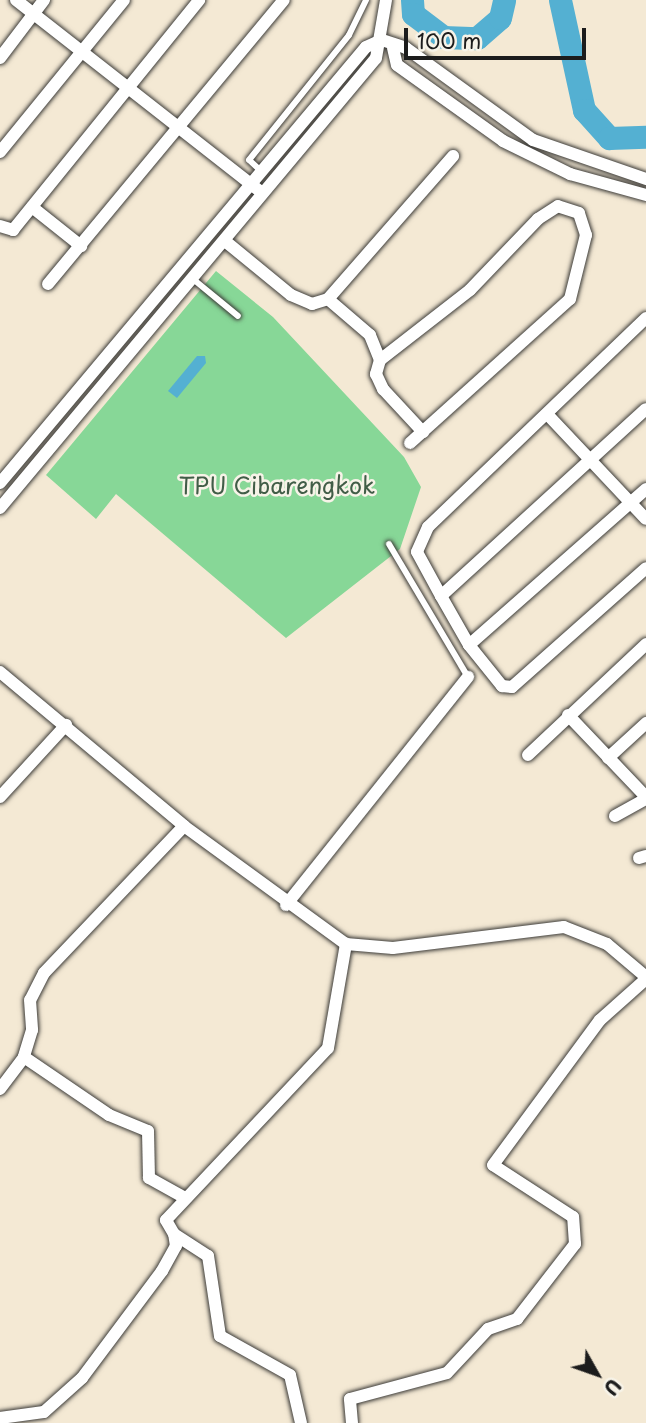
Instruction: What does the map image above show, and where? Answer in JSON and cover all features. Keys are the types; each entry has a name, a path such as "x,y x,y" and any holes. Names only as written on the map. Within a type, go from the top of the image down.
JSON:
{"street":[{"path":"16,0 264,194"},
{"path":"0,58 44,0"},
{"path":"0,152 124,0"},
{"path":"0,226 10,233 129,90 199,0"},
{"path":"48,285 284,0"},
{"path":"0,508 376,58 382,40 386,0"},
{"path":"0,483 366,47 382,40"},
{"path":"382,40 393,48 407,48 478,105 552,149 646,178"},
{"path":"393,48 397,65 469,120 570,174 646,195"},
{"path":"469,120 478,105"},
{"path":"225,241 291,295 312,304 328,299 453,156"},
{"path":"410,443 424,432 570,299 586,235 579,213 558,206 538,219 470,290 380,360 376,374 383,389 424,432"},
{"path":"32,207 81,246"},
{"path":"164,289 175,299"},
{"path":"328,299 370,335 380,360"},
{"path":"646,318 422,535 419,559 469,645 502,686 512,687 646,568"},
{"path":"441,596 646,409"},
{"path":"547,414 646,519"},
{"path":"469,645 646,489"},
{"path":"528,755 646,644"},
{"path":"0,671 184,827 286,905 346,944 393,948 564,927 607,944 646,977 600,1020 493,1164 573,1217 575,1244 517,1319 488,1329 447,1373 349,1399 352,1423"},
{"path":"286,905 468,677"},
{"path":"568,715 646,798 615,816"},
{"path":"608,758 646,723"},
{"path":"0,797 66,725"},
{"path":"0,1089 24,1057 32,1030 30,1000 44,973 184,827"},
{"path":"0,1418 44,1412 82,1378 162,1271 176,1246 174,1234 166,1220 328,1048 346,944"},
{"path":"24,1057 109,1115 148,1132 149,1178 185,1198"},
{"path":"174,1234 208,1256 220,1336 290,1375 301,1423"}],"lane":[{"path":"263,172 249,160 349,35 366,0"},
{"path":"193,279 238,316"},
{"path":"389,544 468,677"}],"green space":[{"name":"TPU Cibarengkok","path":"216,271 273,317 404,457 421,487 400,549 286,638 116,494 96,519 46,475"}],"water":[{"path":"197,356 205,356 206,363 177,398 168,391"}],"waterway":[{"path":"412,0 413,14 443,37 477,38 500,18 504,0"},
{"path":"560,0 584,110 609,138 646,137"}]}
